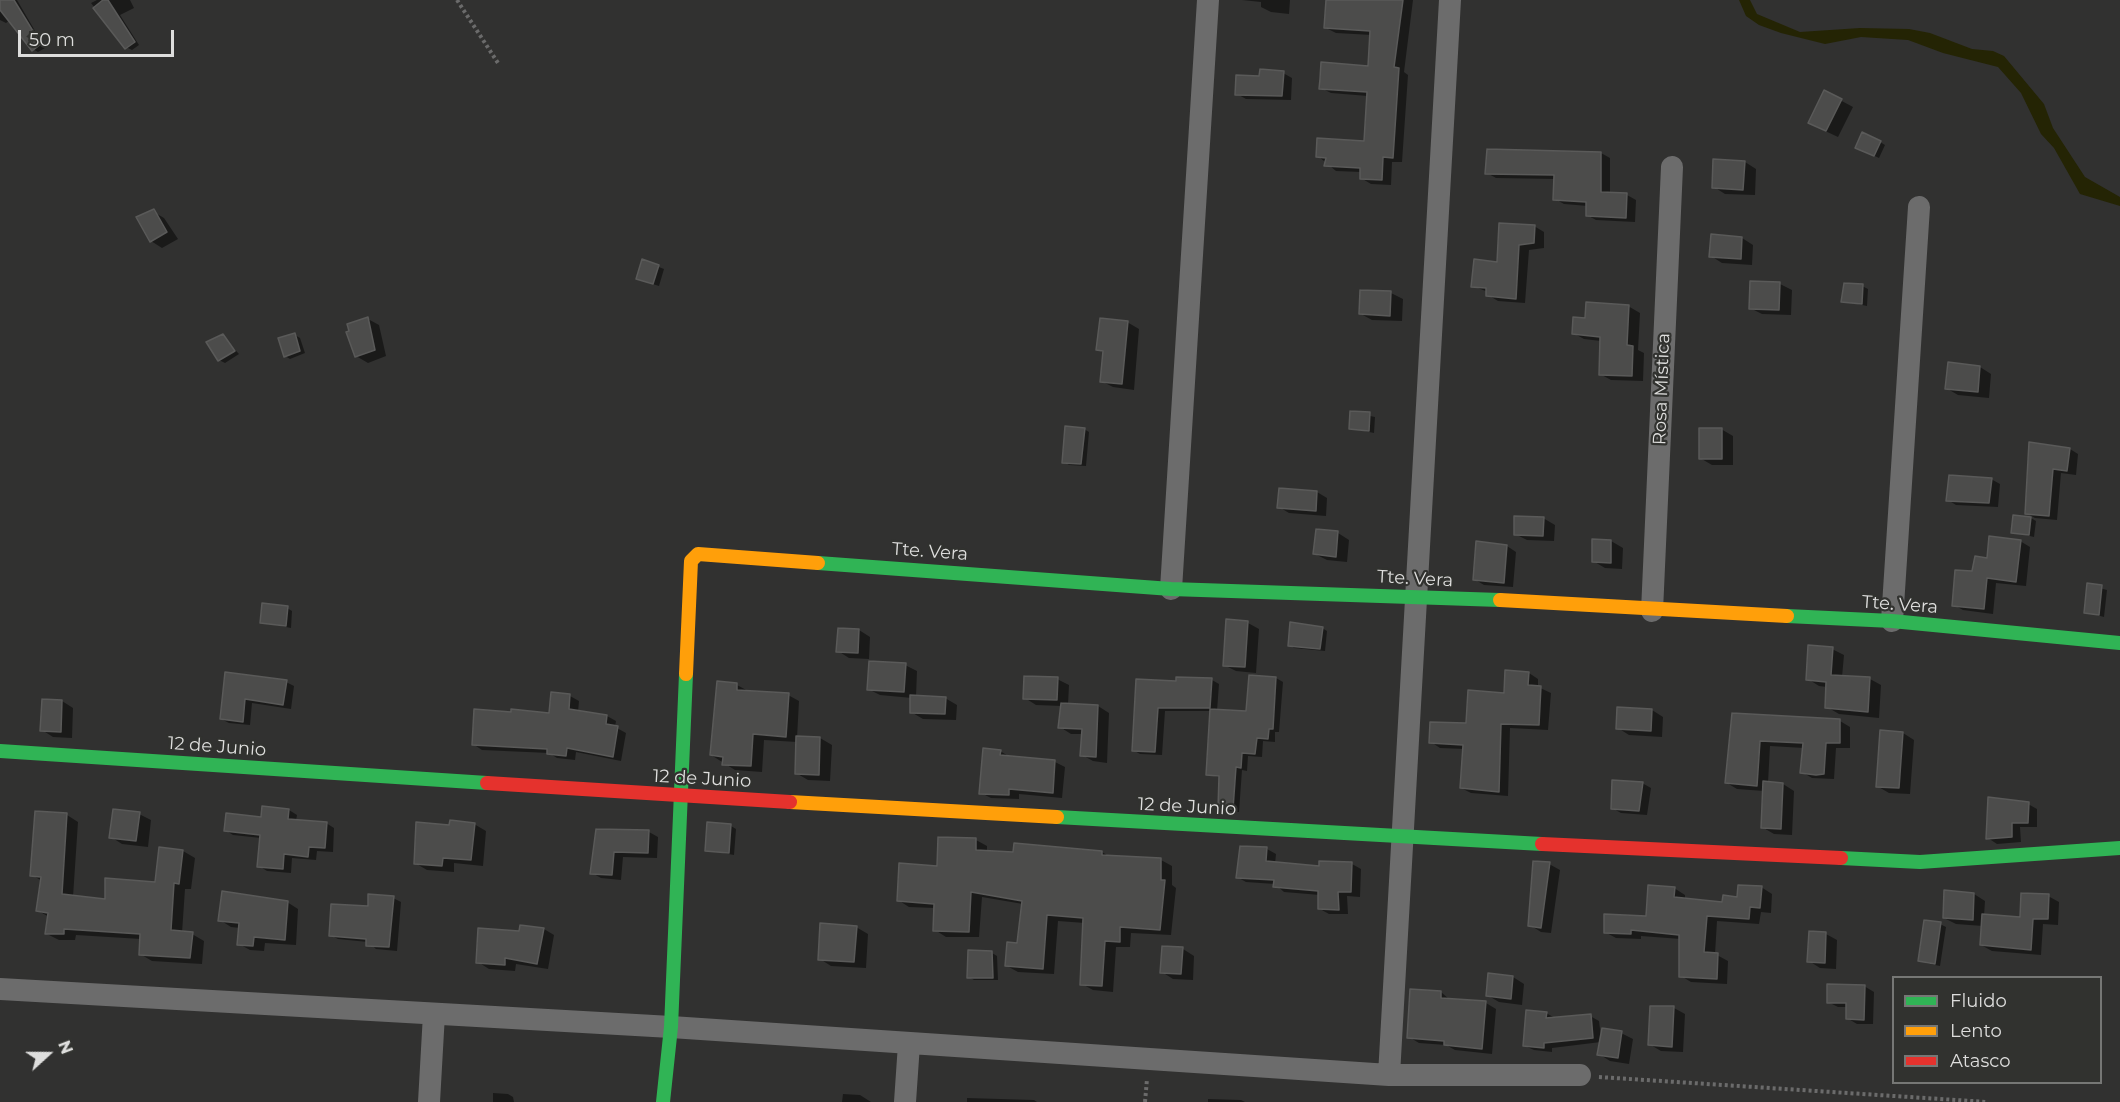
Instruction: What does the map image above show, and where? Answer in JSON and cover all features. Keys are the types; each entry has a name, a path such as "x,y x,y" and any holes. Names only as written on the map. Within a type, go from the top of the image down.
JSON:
{"street":[{"path":"1171,589 1208,0"},
{"path":"1389,1074 1414,596 1450,0"},
{"name":"Rosa Mística","path":"1652,611 1672,167"},
{"path":"1892,621 1918,207"},
{"name":"Tte. Vera","path":"682,796 691,561 698,554 707,553 1171,589 1414,596 1652,611 1892,621 2120,643"},
{"name":"12 de Junio","path":"0,751 682,796 1402,837 1920,862 2120,848"},
{"path":"663,1102 671,1027 682,796"},
{"path":"0,989 671,1027 1389,1074 1580,1076"},
{"path":"429,1102 434,1014"},
{"path":"905,1102 909,1044"}],"path":[{"path":"457,0 498,63"},
{"path":"1580,1076 1987,1102"}],"shaded area":[{"path":"1739,0 1750,0 1757,14 1800,32 1860,28 1909,29 1930,33 1972,49 1993,51 2004,56 2044,104 2053,128 2085,177 2120,197 2120,206 2080,194 2054,148 2041,134 2021,93 1998,67 1943,53 1908,40 1861,37 1825,44 1781,33 1759,25 1746,16"}],"building":[{"path":"0,0 14,0 41,44 32,51 0,10"},
{"path":"103,0 108,0 135,42 125,49 93,8"},
{"path":"1326,0 1403,0 1394,67 1399,68 1393,158 1383,157 1382,180 1360,179 1360,168 1324,166 1326,158 1316,157 1317,138 1364,141 1367,92 1319,89 1321,62 1368,66 1370,31 1324,28"},
{"path":"1260,69 1284,71 1282,96 1235,95 1236,75 1259,76"},
{"path":"1824,90 1842,99 1826,131 1808,123"},
{"path":"1862,132 1881,141 1874,156 1855,148"},
{"path":"1487,149 1601,152 1601,192 1627,193 1626,218 1586,216 1586,202 1553,200 1554,175 1485,174"},
{"path":"1713,159 1745,161 1743,190 1712,188"},
{"path":"154,209 167,232 150,242 136,217"},
{"path":"1499,223 1535,225 1534,243 1519,245 1516,299 1486,296 1486,288 1471,287 1474,259 1497,262"},
{"path":"1711,234 1742,237 1741,259 1709,257"},
{"path":"642,259 659,265 653,284 636,279"},
{"path":"1750,281 1780,282 1779,310 1749,309"},
{"path":"1844,283 1863,284 1862,304 1841,302"},
{"path":"1360,290 1391,291 1390,316 1359,314"},
{"path":"1586,302 1629,305 1627,345 1633,346 1632,376 1599,375 1600,337 1572,334 1573,317 1585,318"},
{"path":"368,317 375,350 355,357 346,332 349,331 347,324"},
{"path":"1100,318 1128,321 1122,384 1100,382 1103,351 1096,350"},
{"path":"295,333 300,351 284,357 278,338"},
{"path":"223,334 235,351 218,361 206,342"},
{"path":"1948,362 1980,366 1978,392 1945,389"},
{"path":"1350,411 1370,412 1369,431 1349,429"},
{"path":"1065,426 1085,428 1081,464 1062,463"},
{"path":"1699,428 1722,428 1722,459 1699,459"},
{"path":"2029,442 2070,448 2067,471 2053,469 2049,516 2025,514"},
{"path":"1949,475 1992,478 1989,503 1946,501"},
{"path":"1279,488 1317,491 1316,511 1277,508"},
{"path":"2013,515 2031,517 2029,535 2011,533"},
{"path":"1514,516 1544,517 1543,536 1514,535"},
{"path":"1316,529 1338,531 1336,557 1313,554"},
{"path":"1989,536 2021,540 2016,582 1987,578 1984,609 1952,606 1955,570 1972,571 1975,556 1987,558"},
{"path":"1592,539 1611,540 1611,563 1592,562"},
{"path":"1476,541 1507,545 1504,583 1473,580"},
{"path":"2087,583 2102,585 2099,615 2084,613"},
{"path":"262,603 288,606 286,626 260,623"},
{"path":"1226,619 1248,621 1245,667 1223,666"},
{"path":"1290,622 1323,627 1320,649 1288,646"},
{"path":"838,628 859,629 858,653 836,652"},
{"path":"1808,645 1833,647 1831,675 1870,677 1868,712 1825,708 1826,682 1806,680"},
{"path":"869,661 906,663 904,692 867,690"},
{"path":"1505,670 1529,672 1528,685 1541,686 1539,725 1501,724 1499,792 1460,788 1463,745 1429,743 1430,722 1466,723 1468,690 1504,693"},
{"path":"225,672 287,680 283,705 245,699 243,722 220,719"},
{"path":"1249,675 1276,677 1273,729 1269,729 1268,739 1257,738 1255,754 1242,753 1241,768 1236,767 1233,809 1218,808 1219,776 1206,775 1210,709 1246,711"},
{"path":"1024,676 1058,677 1057,700 1023,699"},
{"path":"1176,677 1212,678 1210,708 1158,708 1155,752 1132,751 1136,679 1176,681"},
{"path":"717,681 737,683 737,690 789,693 786,737 753,734 751,766 722,765 723,757 710,755"},
{"path":"551,692 570,694 569,709 607,715 606,724 618,726 613,757 567,748 566,756 547,754 547,749 472,745 474,709 511,712 511,709 549,713"},
{"path":"910,695 946,697 945,714 910,713"},
{"path":"42,699 62,700 61,732 40,731"},
{"path":"1061,703 1098,705 1096,757 1080,756 1082,729 1058,728"},
{"path":"1617,707 1652,709 1651,731 1616,729"},
{"path":"1732,713 1840,719 1840,743 1826,743 1824,774 1816,775 1800,773 1803,743 1760,741 1757,786 1725,783"},
{"path":"1880,730 1903,732 1899,788 1876,787"},
{"path":"796,736 820,737 819,775 795,774"},
{"path":"983,748 1001,750 1000,755 1055,760 1053,793 1009,789 1009,795 979,794"},
{"path":"1612,780 1643,782 1639,811 1611,809"},
{"path":"1763,781 1783,783 1781,829 1761,828"},
{"path":"1988,797 2029,802 2028,823 2012,823 2012,837 1986,839"},
{"path":"262,806 289,809 288,819 327,822 325,848 309,847 308,857 284,854 283,869 257,867 260,835 224,831 226,813 261,817"},
{"path":"113,809 140,812 136,841 109,838"},
{"path":"35,811 67,813 62,894 105,899 105,878 155,882 159,847 183,850 179,884 174,883 171,930 193,932 190,958 139,955 140,934 64,929 64,934 45,934 48,913 36,911 41,877 30,876"},
{"path":"450,820 475,823 471,860 443,858 442,866 414,864 416,822 449,825"},
{"path":"707,822 731,824 729,853 705,851"},
{"path":"596,829 649,830 648,853 614,852 612,875 590,874"},
{"path":"938,837 976,838 976,850 1013,852 1014,843 1102,851 1102,855 1161,858 1161,880 1165,880 1160,930 1120,927 1120,942 1105,941 1102,986 1080,985 1083,918 1047,915 1043,969 1005,966 1007,942 1017,943 1022,901 971,892 969,932 933,931 934,904 897,901 899,863 937,866"},
{"path":"1240,846 1267,847 1266,861 1319,866 1319,861 1352,862 1351,892 1338,892 1339,910 1318,909 1318,891 1273,887 1274,880 1236,878"},
{"path":"1533,861 1550,862 1541,928 1528,926"},
{"path":"1648,885 1675,887 1674,897 1722,902 1723,895 1737,897 1738,885 1762,886 1760,908 1750,907 1749,919 1707,916 1704,952 1718,953 1717,979 1679,977 1679,935 1631,930 1631,934 1604,933 1604,914 1646,916"},
{"path":"1944,890 1974,893 1973,920 1943,918"},
{"path":"222,891 288,901 285,940 254,937 253,946 237,945 239,923 218,921"},
{"path":"2021,893 2049,894 2048,919 2033,919 2031,950 1980,945 1982,914 2020,917"},
{"path":"368,894 394,896 389,947 366,946 366,939 329,936 331,904 368,906"},
{"path":"1924,920 1941,922 1935,964 1918,961"},
{"path":"820,923 857,926 854,962 818,960"},
{"path":"520,925 544,928 537,964 505,958 505,965 476,963 478,928 519,931"},
{"path":"1809,931 1826,932 1825,963 1807,962"},
{"path":"1162,946 1183,947 1181,974 1160,973"},
{"path":"968,950 992,951 993,978 967,978"},
{"path":"1488,973 1513,976 1511,999 1486,996"},
{"path":"1827,984 1865,985 1864,1020 1846,1019 1846,1003 1827,1003"},
{"path":"1410,989 1441,991 1441,998 1486,1001 1482,1049 1444,1045 1444,1041 1407,1038"},
{"path":"1650,1006 1674,1006 1672,1047 1648,1045"},
{"path":"1526,1010 1547,1012 1546,1018 1591,1014 1593,1038 1544,1043 1544,1048 1523,1046"},
{"path":"1602,1028 1622,1031 1618,1058 1597,1055"}],"traffic: fast":[{"path":"818,563 1171,589 1500,600"},
{"path":"1787,616 1892,621 2120,643"},
{"path":"663,1102 671,1027 686,674"},
{"path":"0,751 487,783"},
{"path":"1057,817 1542,844"},
{"path":"1841,858 1920,862 2120,848"}],"traffic: slow":[{"path":"686,674 691,561 698,554 818,563"},
{"path":"1500,600 1787,616"},
{"path":"790,802 1057,817"}],"traffic: jam":[{"path":"487,783 790,802"},
{"path":"1542,844 1841,858"}]}
